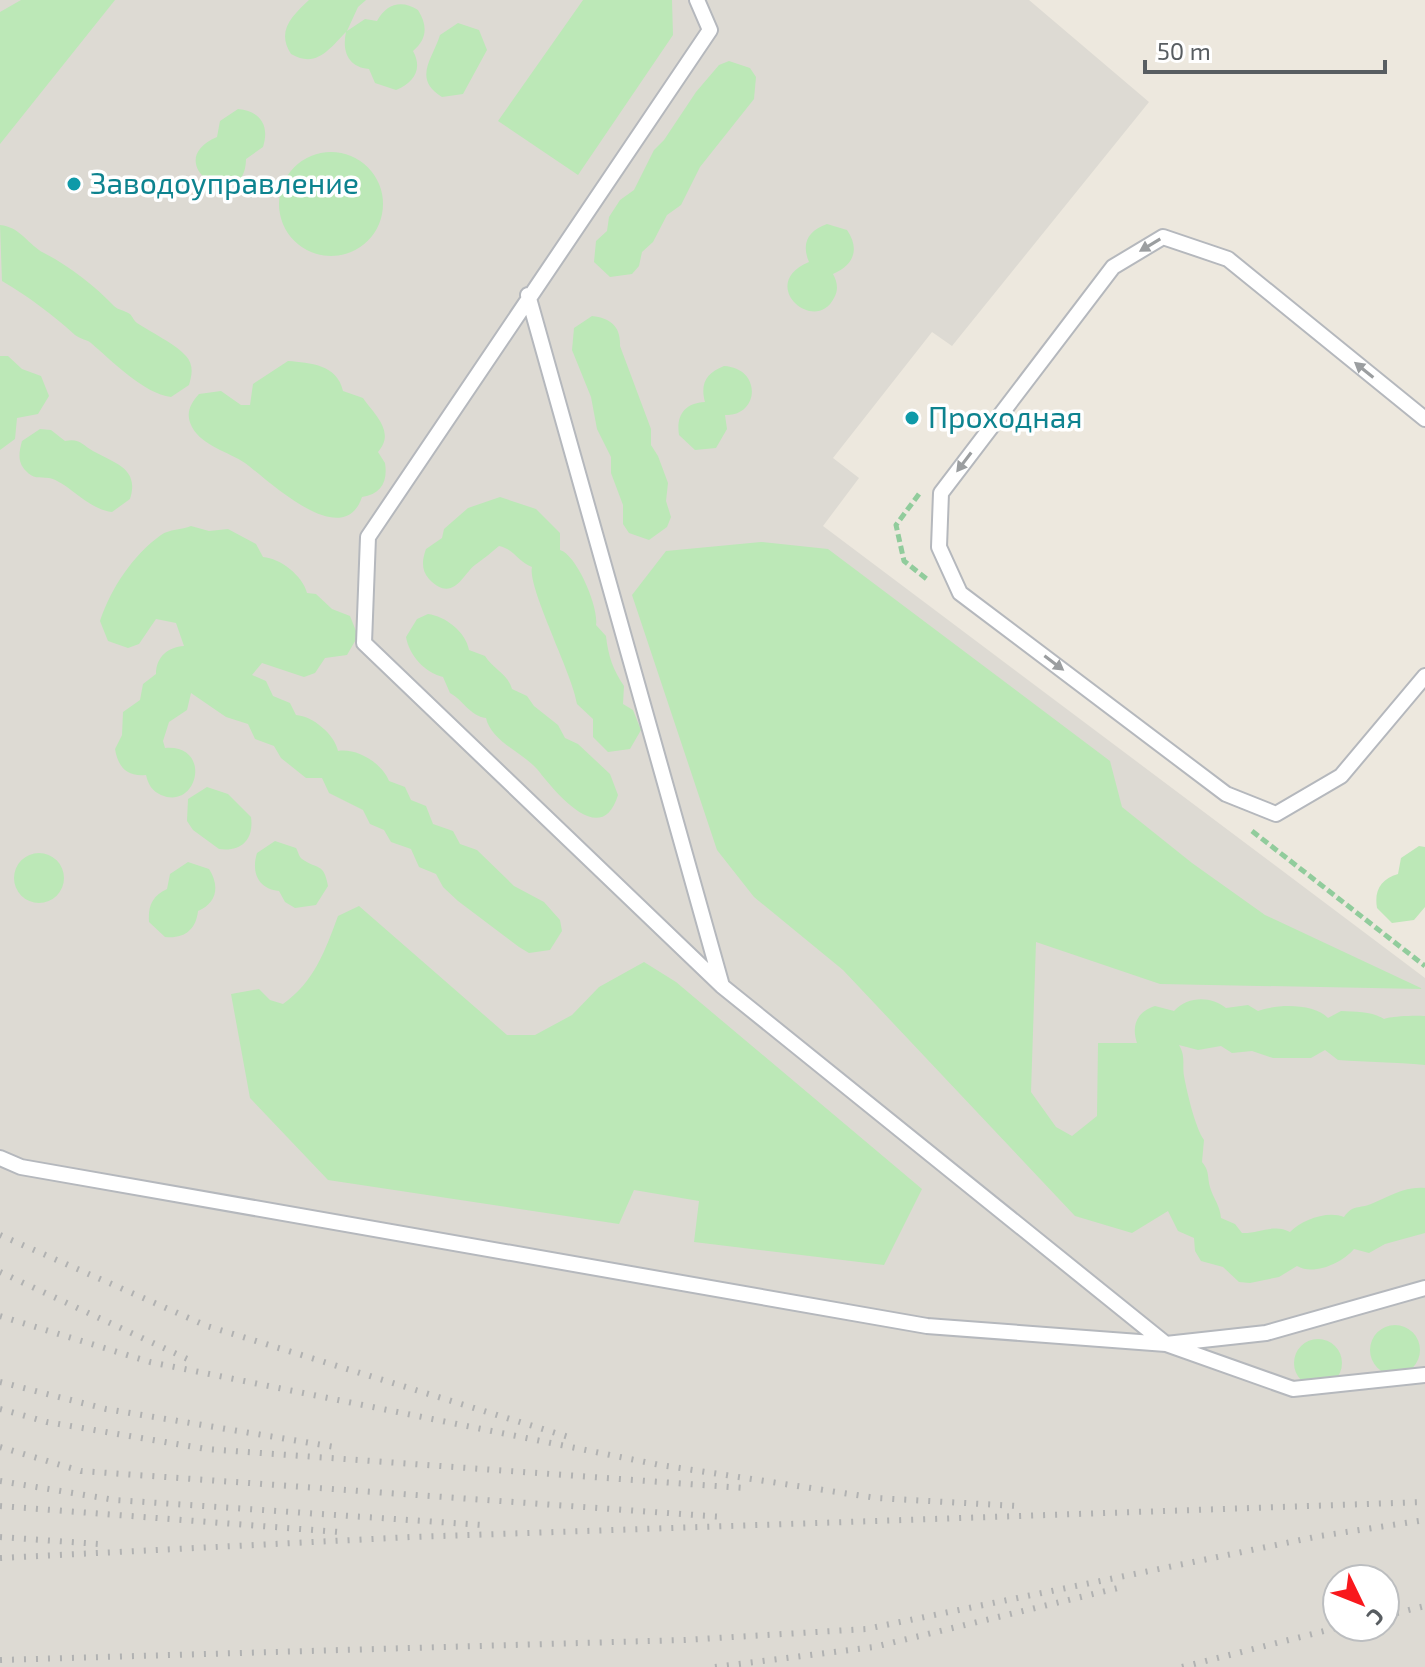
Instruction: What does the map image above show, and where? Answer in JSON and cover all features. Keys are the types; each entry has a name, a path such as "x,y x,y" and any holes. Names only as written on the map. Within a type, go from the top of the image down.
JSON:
{"lane":[{"path":"697,0 710,30 528,295 368,537 364,643 722,986 1166,1344 1293,1389 1425,1375"},
{"path":"1425,419 1228,259 1163,237 1113,267 941,493 939,547 960,593 1226,794 1276,814 1341,776 1425,676"},
{"path":"528,295 722,986"},
{"path":"0,1158 21,1167 927,1326 1166,1344 1266,1333 1425,1288"}],"shaded area":[{"path":"0,0 1029,0 1149,102 952,346 932,332 833,458 859,478 823,526 1425,978 1425,1667 0,1667"}],"green space":[{"path":"21,0 115,0 0,144 0,12"},
{"path":"309,0 366,0 358,7 347,31 365,19 377,21 385,10 395,5 418,10 424,32 421,42 413,51 417,64 415,75 396,90 375,83 369,69 356,65 348,56 346,32 316,58 300,58 291,54 285,38 288,24"},
{"path":"583,0 672,0 673,35 578,175 498,121"},
{"path":"458,23 479,30 487,50 463,94 442,97 428,83 427,68 440,35"},
{"path":"729,61 750,68 756,77 754,99 700,167 681,205 667,215 653,242 642,252 639,266 632,274 610,277 594,262 596,241 607,231 609,217 620,200 634,190 654,150 696,92 719,65"},
{"path":"238,109 246,110 261,120 265,139 263,147 246,159 242,177 232,185 220,186 208,181 199,171 196,160 201,148 217,137 220,121"},
{"path":"331,152 351,156 368,167 379,184 383,204 379,224 368,241 351,252 331,256 311,252 294,241 283,224 279,204 283,184 294,167 311,156"},
{"path":"827,224 847,230 854,250 846,266 833,274 837,286 834,298 825,308 815,312 794,302 788,282 794,271 809,262 806,249 808,238"},
{"path":"0,225 19,233 38,250 81,276 137,323 182,352 191,366 189,385 171,397 150,390 90,342 75,335 40,306 2,281"},
{"path":"592,316 609,321 617,329 620,346 651,429 651,445 668,483 666,501 671,517 667,527 649,540 629,533 623,524 623,505 611,473 611,457 597,429 591,397 572,350 574,328"},
{"path":"0,356 8,356 22,369 41,376 49,396 38,414 17,418 15,439 0,450"},
{"path":"288,361 313,364 329,370 340,382 343,391 363,398 384,430 383,445 378,452 385,463 382,486 362,497 352,512 339,518 323,515 287,496 245,463 202,439 190,422 190,409 199,394 221,391 241,405 250,405 253,384"},
{"path":"724,366 745,375 752,392 750,400 737,413 725,415 727,429 716,448 695,450 679,435 680,416 692,405 705,402 703,390 706,380"},
{"path":"40,429 51,430 65,441 74,440 117,463 131,480 130,499 112,512 103,510 56,480 29,474 20,460 21,445 22,441"},
{"path":"500,497 536,509 560,533 560,550 580,571 594,607 596,625 606,636 612,662 624,686 623,704 633,710 641,730 630,749 608,752 593,737 593,719 577,704 536,593 532,567 499,546 451,588 437,586 425,572 423,561 426,549 442,538 444,529 468,508"},
{"path":"191,526 209,531 228,529 256,544 263,557 283,564 296,574 307,593 316,594 332,609 350,616 358,636 347,655 325,658 315,673 304,677 262,663 252,675 266,681 273,696 290,703 296,715 322,727 333,739 338,751 361,754 375,763 389,781 405,787 411,800 426,806 433,824 453,831 460,844 477,850 514,886 544,902 560,920 562,931 550,950 529,953 519,947 458,901 443,887 436,874 419,867 411,849 391,842 384,830 370,824 363,810 329,793 322,778 306,778 281,758 274,746 255,739 248,724 226,717 191,693 187,710 169,722 163,741 165,748 180,750 190,756 195,765 195,776 184,794 174,797 161,795 151,787 146,775 134,774 121,766 115,749 122,735 123,712 140,700 143,684 156,674 164,654 184,646 176,623 156,619 139,644 128,648 108,641 100,621 110,596 141,552 164,533"},
{"path":"761,542 828,549 1110,761 1122,807 1192,863 1265,915 1423,989 1160,984 1036,942 1031,1092 1056,1127 1072,1136 1097,1116 1098,1043 1137,1043 1137,1020 1155,1006 1174,1011 1200,999 1214,1001 1226,1008 1248,1005 1258,1011 1284,1006 1304,1007 1328,1018 1341,1011 1369,1013 1384,1019 1425,1016 1425,1065 1338,1060 1325,1050 1311,1058 1273,1058 1252,1051 1232,1053 1221,1046 1198,1050 1179,1045 1189,1100 1204,1140 1202,1162 1221,1218 1235,1224 1242,1233 1278,1228 1290,1232 1315,1217 1344,1217 1353,1208 1398,1192 1425,1188 1425,1233 1385,1244 1369,1253 1354,1249 1342,1259 1319,1269 1297,1266 1279,1277 1250,1283 1239,1282 1223,1267 1201,1261 1195,1251 1194,1238 1178,1231 1168,1211 1132,1233 1075,1216 843,970 754,897 717,850 632,595 666,551"},
{"path":"428,614 454,626 464,637 469,650 485,656 507,679 512,689 527,696 534,706 558,725 565,738 578,744 610,774 618,795 610,811 600,817 589,817 565,801 531,763 494,733 486,718 475,714 450,693 443,677 430,672 419,662 406,637 417,619"},
{"path":"207,787 228,794 251,817 248,838 240,846 219,849 193,830 187,821 188,799"},
{"path":"275,841 296,848 302,859 324,873 328,886 316,905 295,908 285,902 279,891 261,883 255,867 257,853"},
{"path":"1419,846 1425,847 1425,907 1414,920 1392,923 1377,908 1378,891 1383,882 1398,874 1401,858"},
{"path":"39,853 56,861 64,878 56,895 39,903 22,895 14,878 22,861"},
{"path":"188,862 209,869 215,882 215,893 213,899 198,911 195,923 188,932 165,937 149,922 150,906 154,898 167,889 170,874"},
{"path":"359,906 507,1035 535,1035 572,1015 599,987 644,962 676,982 922,1189 884,1265 694,1242 699,1201 634,1190 619,1224 328,1180 250,1098 231,994 259,989 270,1000 283,1004 311,976 338,916"},
{"path":"1395,1325 1412,1333 1420,1350 1412,1367 1395,1375 1378,1367 1370,1350 1378,1333"},
{"path":"1318,1339 1335,1346 1342,1363 1335,1380 1318,1387 1301,1380 1294,1363 1301,1346"}],"railway":[{"path":"0,1235 207,1326 572,1438"},
{"path":"0,1272 194,1362"},
{"path":"0,1316 150,1362 660,1465 876,1498 1017,1506"},
{"path":"0,1382 106,1409 341,1448"},
{"path":"0,1409 47,1422 206,1449 744,1488"},
{"path":"0,1447 81,1471 723,1517"},
{"path":"0,1481 115,1500 483,1525"},
{"path":"0,1558 411,1537 1425,1502"},
{"path":"0,1506 339,1532"},
{"path":"0,1660 684,1640 866,1629 1320,1536 1425,1520"},
{"path":"0,1537 99,1544"},
{"path":"715,1667 874,1647 1118,1588"},
{"path":"1401,1612 1425,1606"},
{"path":"1182,1667 1321,1632"}],"place":[{"name":"Заводоуправление","path":"74,184"},
{"name":"Проходная","path":"912,418"}]}
